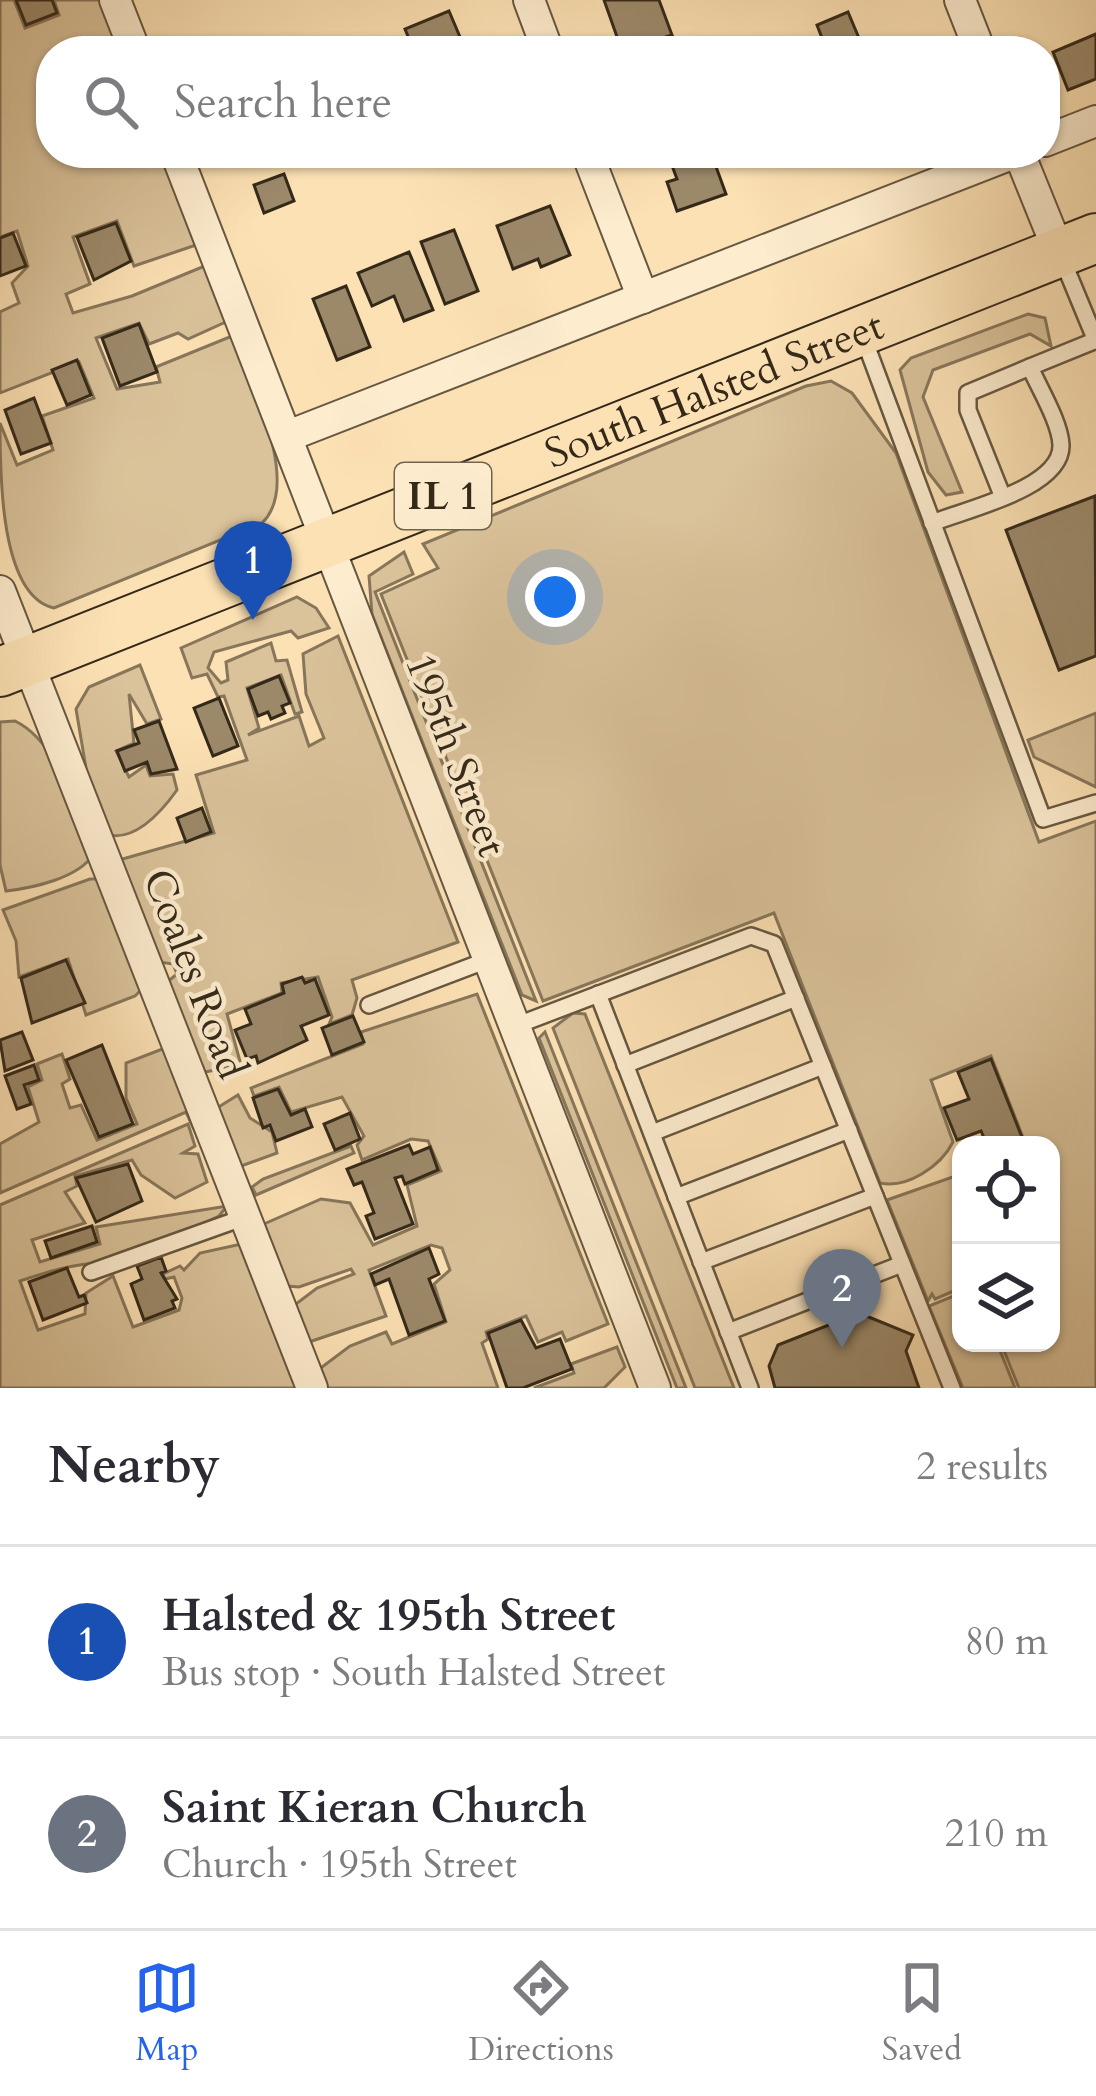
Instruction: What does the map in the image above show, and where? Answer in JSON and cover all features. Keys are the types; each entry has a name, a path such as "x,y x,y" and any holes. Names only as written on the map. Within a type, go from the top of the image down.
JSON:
{"main road":[{"name":"South Halsted Street","path":"14,667 1078,245"}],"street":[{"path":"115,0 129,36"},
{"path":"529,0 542,36"},
{"path":"960,0 974,36"},
{"path":"1060,135 1096,121"},
{"name":"195th Street","path":"182,168 656,1388"},
{"path":"593,168 643,298"},
{"path":"288,436 978,168"},
{"path":"1027,168 1078,245"},
{"name":"Coales Road","path":"0,591 14,667 312,1388"}],"lane":[{"path":"1002,495 968,410 968,393 1095,341 1078,245"},
{"path":"860,331 1043,819 1096,803"},
{"path":"932,523 1054,472 1061,445 1030,367"},
{"path":"515,1026 751,936 774,944 952,1388"},
{"path":"368,1005 490,959"},
{"path":"598,994 750,1388"},
{"path":"625,1065 796,998"},
{"path":"652,1133 823,1066"},
{"path":"676,1197 849,1130"},
{"path":"701,1262 875,1196"},
{"path":"91,1272 245,1217"},
{"path":"728,1332 902,1264"}],"shaded area":[{"path":"0,0 14,0 25,28 59,15 54,0 104,0 119,36 36,36 36,168 170,168 199,244 134,266 117,221 73,237 90,284 66,294 73,313 132,296 207,265 230,320 188,339 178,333 149,344 139,323 96,338 117,389 160,382 156,367 232,336 260,405 275,459 273,506 262,523 54,608 36,599 13,558 7,530 0,423 17,465 53,450 42,416 94,398 79,362 0,393 0,312 19,303 12,283 28,266 17,231 0,237"},
{"path":"1028,314 1045,318 1051,346 1030,334 933,370 923,397 962,492 946,495 928,472 900,370 911,358"},
{"path":"831,381 852,393 896,453 1039,842 1096,821 1096,1388 1019,1388 1005,1352 1060,1352 1060,1136 1022,1136 991,1056 931,1080 952,1139 940,1159 912,1179 880,1183 774,913 543,1001 381,594 438,568 423,544 806,386"},
{"path":"404,552 413,574 375,592 536,1001 522,995 372,614 369,576"},
{"path":"297,597 316,608 329,628 298,638 291,631 214,652 208,668 221,683 228,680 226,662 271,643 276,661 287,660 302,712 295,714 281,675 247,688 259,728 248,735 299,716 309,746 324,738 306,694 303,654 338,636 458,942 352,980 357,998 352,1015 329,1024 332,1017 318,977 281,983 282,993 227,1014 241,1065 205,1072 166,983 177,974 173,964 159,962 119,860 214,833 196,775 247,760 224,696 218,697 207,674 192,678 181,648"},
{"path":"140,665 161,719 147,724 129,694 134,743 116,751 129,777 146,765 150,776 173,774 177,790 138,829 108,835 87,774 76,709 89,687"},
{"path":"1096,713 1096,787 1034,757 1028,740"},
{"path":"15,721 55,761 93,855 66,876 6,891 0,865 0,722"},
{"path":"100,879 145,986 135,996 86,1015 68,959 19,977 16,941 3,910"},
{"path":"477,994 608,1324 566,1341 562,1332 538,1342 526,1316 486,1332 488,1339 482,1343 498,1388 325,1388 318,1370 350,1346 386,1332 392,1344 446,1322 434,1284 450,1270 442,1248 431,1245 369,1270 386,1316 306,1343 292,1307 317,1288 354,1274 351,1269 299,1287 287,1286 264,1224 321,1199 350,1203 373,1245 417,1226 407,1185 441,1171 428,1141 411,1139 362,1160 357,1145 364,1136 342,1097 291,1112 279,1087 254,1096 251,1088 363,1044 361,1032"},
{"path":"573,1013 585,1014 734,1388 695,1388 553,1028"},
{"path":"545,1032 686,1388 677,1388 539,1038"},
{"path":"165,1048 213,1170 186,1112 0,1193 0,1144 39,1122 28,1087 42,1080 37,1064 62,1054 70,1079 62,1084 70,1108 81,1105 97,1140 137,1124 126,1098 126,1063"},
{"path":"238,1095 250,1118 272,1132 277,1153 241,1166 217,1108"},
{"path":"188,1124 195,1146 183,1153 198,1154 207,1182 175,1198 141,1175 132,1160 75,1176 77,1186 65,1192 85,1223 32,1240 40,1262 100,1244 96,1227 227,1206 219,1216 130,1257 71,1266 20,1281 38,1330 85,1314 86,1293 113,1276 133,1327 179,1310 182,1298 174,1277 165,1279 163,1274 180,1266 184,1270 200,1253 246,1243 303,1388 0,1388 0,1205"},
{"path":"351,1146 354,1153 256,1195 252,1187 263,1179"},
{"path":"952,1177 952,1292 935,1299 932,1294 928,1301 887,1200"},
{"path":"952,1297 952,1352 1001,1352 1015,1388 963,1388 929,1306"},
{"path":"617,1347 625,1367 604,1388 534,1388 574,1373 571,1364"}],"building":[{"path":"16,0 52,0 57,13 26,25"},
{"path":"604,0 659,0 672,35 617,36"},
{"path":"449,11 460,36 408,36 405,29"},
{"path":"848,12 858,36 821,36 817,25"},
{"path":"1096,34 1096,79 1068,90 1060,70 1060,49"},
{"path":"673,168 716,168 726,194 677,211 667,182 677,179"},
{"path":"284,174 294,201 264,213 254,185"},
{"path":"550,206 570,255 541,267 538,259 513,269 497,226"},
{"path":"116,223 131,261 94,280 77,237"},
{"path":"454,230 478,291 445,304 421,242"},
{"path":"13,233 26,266 0,276 0,238"},
{"path":"409,252 433,310 404,321 394,296 372,306 358,273"},
{"path":"346,286 370,347 337,360 313,299"},
{"path":"139,324 157,372 120,386 102,338"},
{"path":"77,360 91,395 67,405 52,370"},
{"path":"34,398 51,443 21,454 5,410"},
{"path":"1095,496 1096,656 1059,670 1006,530"},
{"path":"279,676 290,703 282,706 285,713 271,719 268,712 258,716 248,689"},
{"path":"219,698 238,746 213,756 194,708"},
{"path":"159,721 177,769 151,774 147,762 125,771 117,751 139,743 134,730"},
{"path":"202,808 211,832 186,842 177,818"},
{"path":"66,960 85,1003 32,1023 21,978"},
{"path":"302,977 305,983 315,979 329,1015 301,1026 307,1040 258,1063 256,1056 247,1059 235,1030 251,1024 245,1009 284,993 282,984"},
{"path":"353,1016 364,1042 332,1055 322,1028"},
{"path":"22,1032 33,1060 5,1071 0,1040"},
{"path":"102,1045 133,1124 99,1137 66,1060"},
{"path":"991,1059 1021,1136 983,1136 981,1131 955,1136 944,1108 969,1099 958,1072"},
{"path":"34,1065 39,1080 24,1085 31,1104 17,1109 5,1076"},
{"path":"278,1089 291,1115 305,1109 312,1127 276,1141 270,1125 263,1128 253,1098"},
{"path":"350,1113 360,1139 335,1150 324,1124"},
{"path":"409,1145 413,1154 430,1147 438,1170 405,1184 402,1176 395,1178 413,1224 375,1239 366,1216 374,1213 362,1182 354,1185 347,1169"},
{"path":"128,1164 142,1201 96,1222 76,1178"},
{"path":"92,1226 97,1242 51,1258 45,1241"},
{"path":"429,1248 439,1274 429,1279 445,1321 409,1335 389,1279 375,1285 371,1274"},
{"path":"161,1257 166,1271 161,1273 177,1299 172,1301 175,1308 144,1320 131,1284 142,1279 137,1266"},
{"path":"67,1268 79,1297 84,1295 87,1303 43,1320 29,1282"},
{"path":"859,1313 913,1335 906,1351 919,1388 775,1388 769,1366 778,1345"},
{"path":"521,1320 536,1348 560,1339 572,1369 523,1388 507,1388 488,1333"}],"place":[{"name":"Halsted & 195th Street","path":"253,620"},
{"name":"Saint Kieran Church","path":"842,1348"}]}
